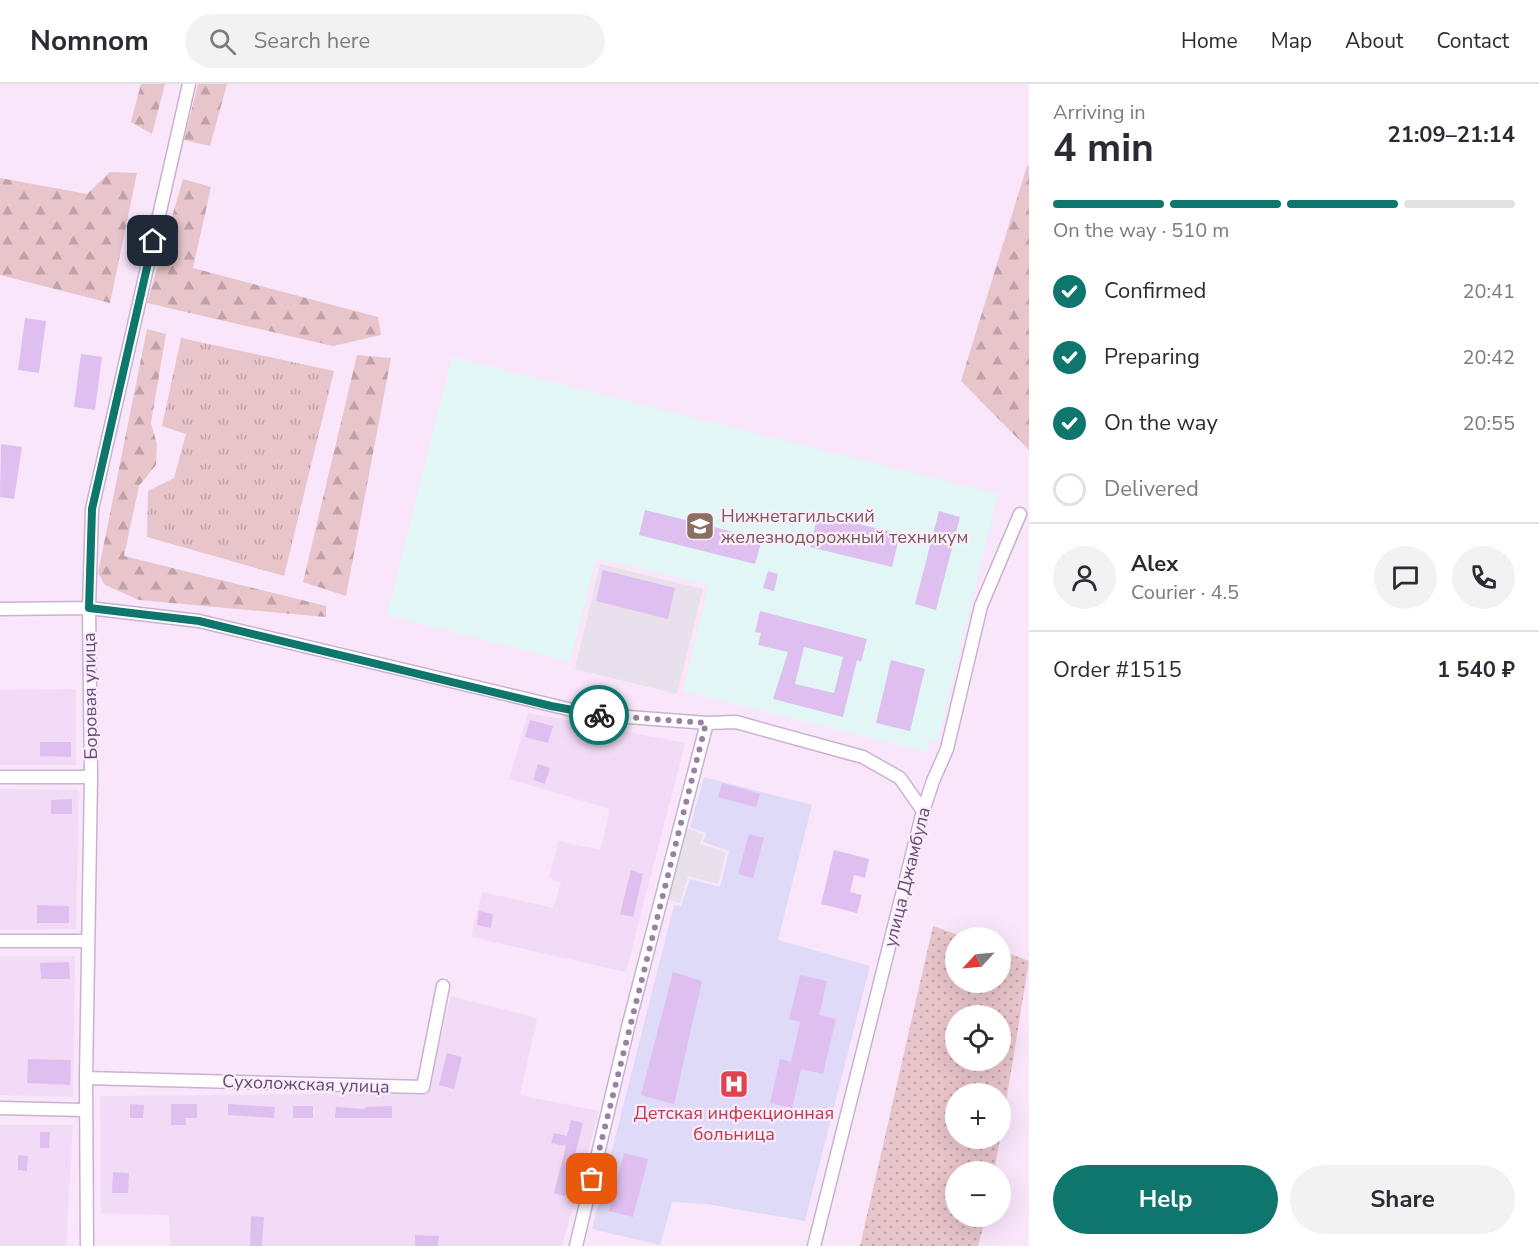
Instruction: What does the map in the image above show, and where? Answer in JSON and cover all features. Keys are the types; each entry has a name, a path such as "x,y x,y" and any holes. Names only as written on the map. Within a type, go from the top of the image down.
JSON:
{"street":[{"name":"Боровая улица","path":"87,1246 85,1110 91,777 89,608 92,509 189,84"},
{"name":"улица Джамбула","path":"814,1246 923,811 947,749 981,606 1020,514"},
{"path":"0,609 89,608 199,621 589,714 706,723 736,722 863,757 900,778 923,811"},
{"path":"576,1246 629,1023 706,723"},
{"path":"0,777 91,777"},
{"path":"0,941 88,941"},
{"name":"Сухоложская улица","path":"86,1078 423,1088 443,986"},
{"path":"0,1108 85,1110"}],"shaded area":[{"name":"Нижнетагильский железнодорожный техникум","path":"452,357 998,494 938,740 931,739 927,752 683,691 709,585 596,558 570,662 387,615"},
{"path":"600,564 703,589 677,694 575,669"},
{"path":"76,689 76,765 0,765 0,690"},
{"path":"528,713 685,743 626,972 471,937 482,892 553,908 561,882 549,878 558,841 600,850 610,809 509,779"},
{"name":"Детская инфекционная больница","path":"704,777 812,805 778,940 870,966 805,1221 707,1204 672,1202 660,1245 592,1229 674,905 681,906 690,879 720,887 729,851 703,842 706,833 690,827"},
{"path":"0,789 79,790 76,929 0,930"},
{"path":"685,828 703,834 700,844 726,852 718,884 688,876 680,903 667,899"},
{"path":"0,956 75,956 73,1097 0,1095"},
{"path":"451,996 537,1018 520,1095 599,1111 562,1246 170,1246 169,1215 101,1213 100,1096 427,1093"},
{"path":"0,1125 73,1125 66,1246 0,1246"}],"green space":[{"path":"141,84 165,84 152,134 131,122"},
{"path":"198,84 227,84 210,146 184,140"},
{"path":"1027,166 1029,166 1029,450 961,381"},
{"path":"110,172 137,173 110,303 0,275 0,178 87,194"},
{"path":"183,179 211,187 193,268 378,317 381,335 333,346 147,303"},
{"path":"147,329 166,334 151,423 157,444 156,465 139,486 124,556 326,606 326,617 139,600 105,585 98,573"},
{"path":"181,338 334,371 284,576 147,537 148,491 174,478 186,434 162,426"},
{"path":"357,355 391,358 346,596 303,582"},
{"path":"933,926 945,930 945,993 1011,993 1011,955 1029,961 1009,1083 945,1083 945,1149 998,1149 996,1161 945,1161 945,1227 983,1227 978,1246 860,1246"}],"building":[{"path":"25,318 46,321 39,373 18,370"},
{"path":"81,354 102,357 95,410 74,407"},
{"path":"1,444 22,447 14,499 0,497"},
{"path":"645,510 762,539 755,564 639,535"},
{"path":"939,511 960,517 936,610 915,604"},
{"path":"818,514 900,534 892,567 810,547"},
{"path":"603,570 675,588 668,619 596,601"},
{"path":"768,571 778,574 774,591 763,588"},
{"path":"760,611 867,639 861,662 857,660 843,717 773,699 788,652 758,645 761,633 755,632","holes":["804,647 843,657 834,693 795,684"]},
{"path":"891,660 925,669 910,731 876,723"},
{"path":"530,720 553,726 548,743 525,737"},
{"path":"40,742 71,742 71,757 40,756"},
{"path":"538,764 550,768 545,784 533,780"},
{"path":"722,783 760,794 756,807 718,797"},
{"path":"72,799 72,814 51,814 51,800"},
{"path":"749,834 764,838 753,878 738,874"},
{"path":"834,850 869,859 865,878 854,875 850,892 862,895 857,913 821,904"},
{"path":"631,870 643,874 633,917 620,914"},
{"path":"37,905 69,906 69,923 37,923"},
{"path":"479,911 493,914 491,928 477,925"},
{"path":"69,962 70,979 41,979 40,963"},
{"path":"673,972 702,981 674,1104 641,1095"},
{"path":"800,975 827,981 819,1015 836,1019 823,1074 801,1069 792,1108 770,1103 780,1059 791,1062 800,1022 789,1019"},
{"path":"447,1053 462,1057 454,1089 439,1085"},
{"path":"28,1059 71,1060 70,1085 27,1083"},
{"path":"130,1104 144,1105 143,1118 130,1118"},
{"path":"171,1104 197,1104 197,1118 186,1118 186,1125 171,1125"},
{"path":"228,1104 275,1107 274,1118 228,1115"},
{"path":"293,1106 313,1106 313,1118 293,1118"},
{"path":"392,1106 392,1118 335,1118 336,1107 365,1109 365,1107"},
{"path":"571,1120 583,1123 565,1196 554,1193 566,1146 551,1143 554,1133 567,1136"},
{"path":"40,1132 50,1132 49,1148 40,1148"},
{"path":"624,1153 648,1159 633,1217 609,1211"},
{"path":"18,1155 28,1156 27,1171 18,1170"},
{"path":"113,1172 129,1173 128,1193 112,1193"},
{"path":"251,1216 264,1217 262,1246 250,1246"},
{"path":"415,1235 439,1236 438,1246 415,1246"}],"way so far":[{"path":"592,1179 629,1023 706,723 599,715"}],"place":[{"name":"Нижнетагильский железнодорожный техникум","path":"700,526"},
{"name":"Детская инфекционная больница","path":"734,1084"}],"route":[{"path":"153,241 92,509 89,608 199,621 551,706 599,715"}]}
